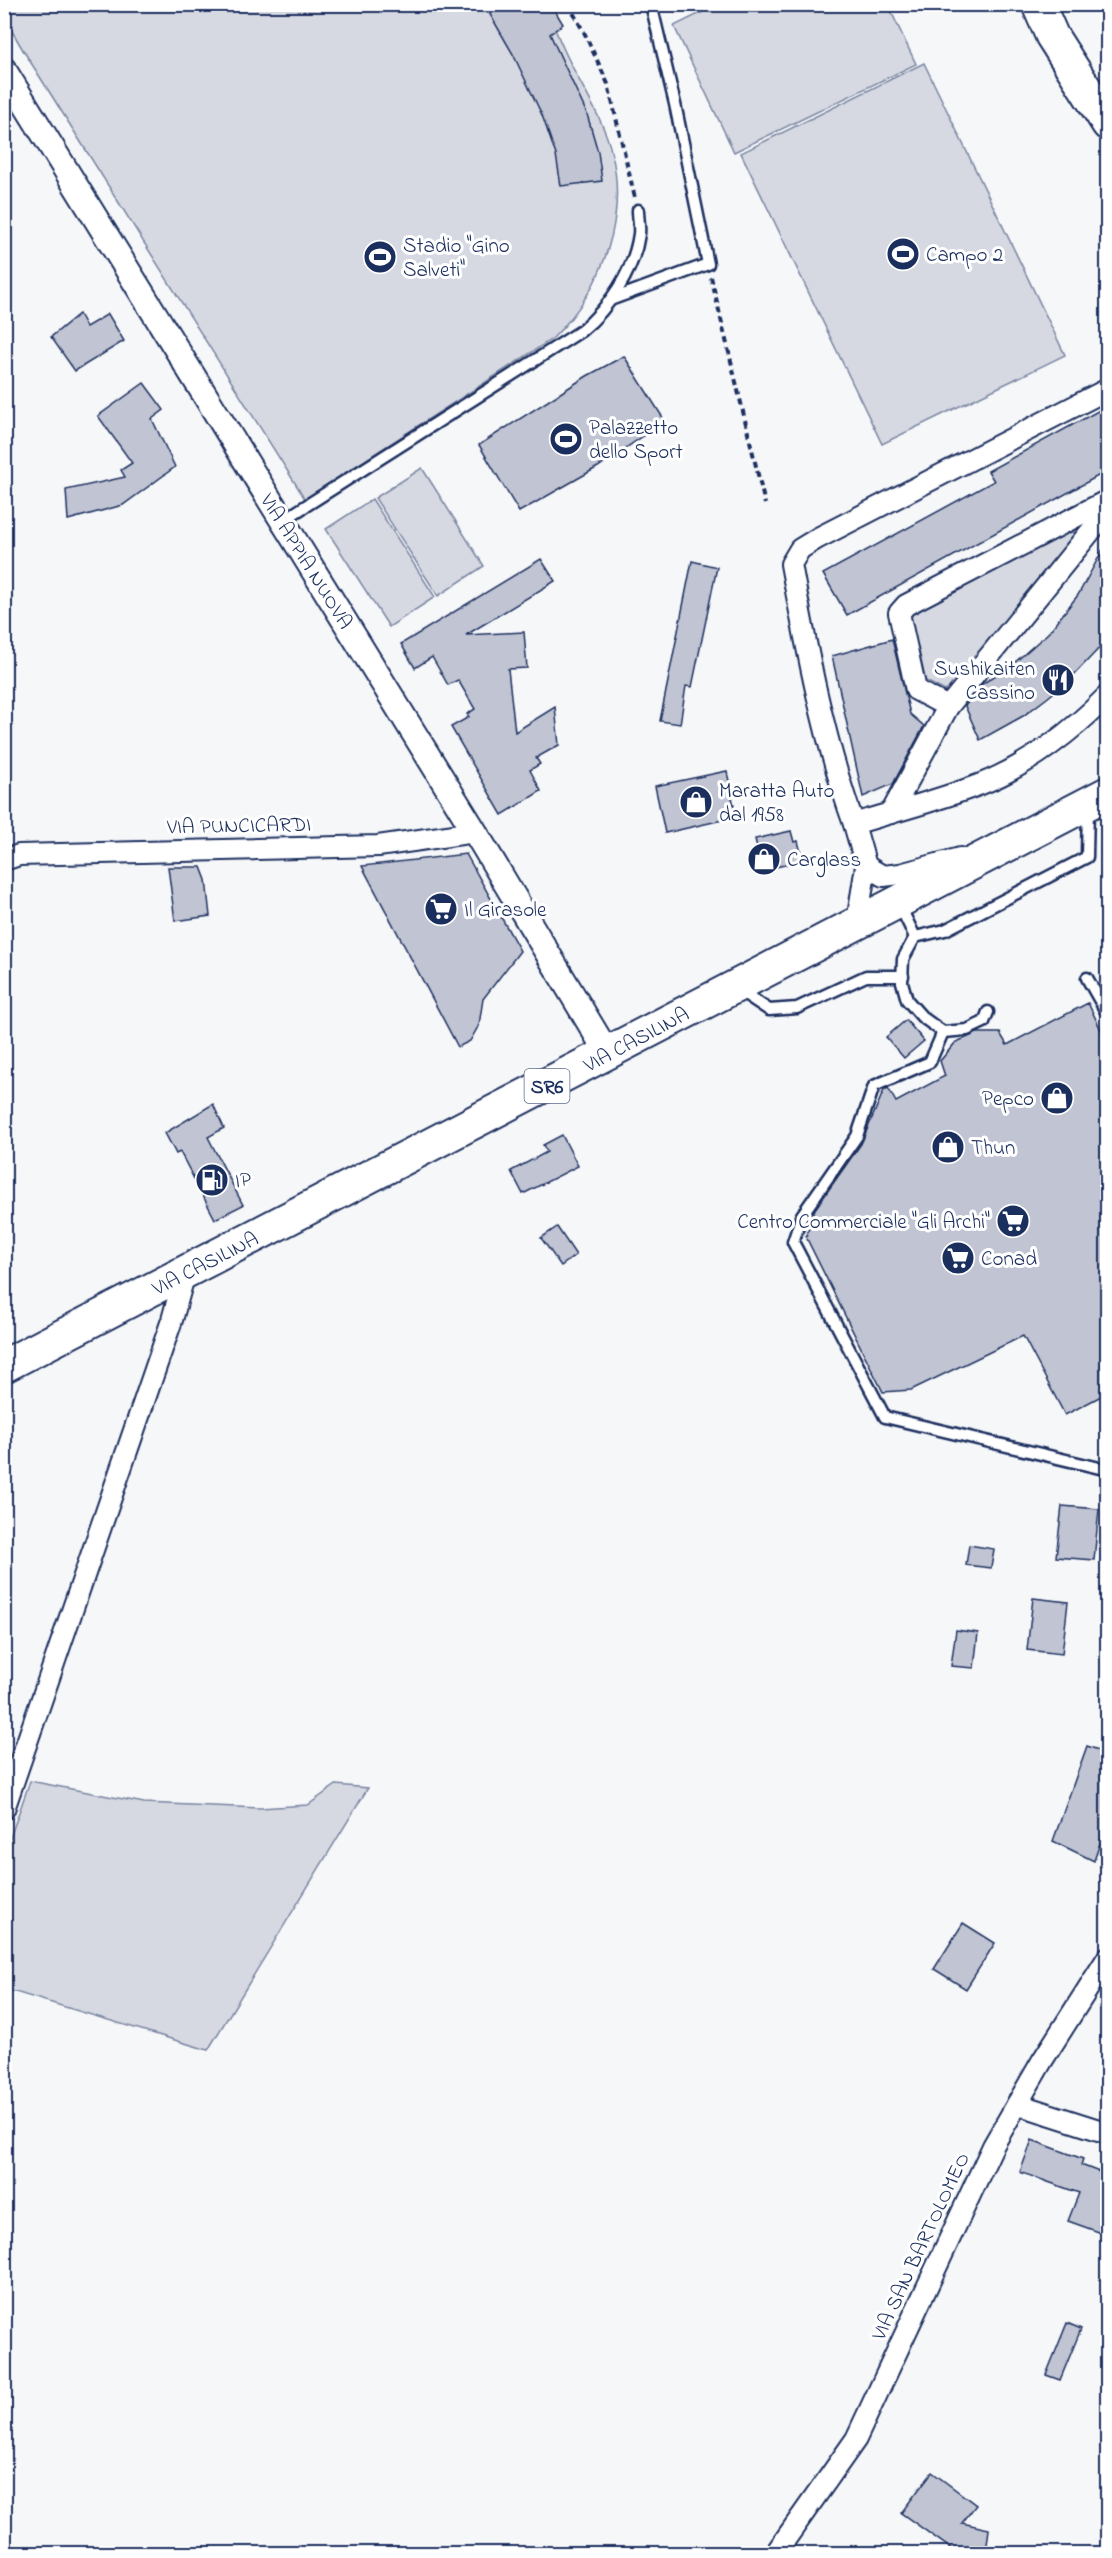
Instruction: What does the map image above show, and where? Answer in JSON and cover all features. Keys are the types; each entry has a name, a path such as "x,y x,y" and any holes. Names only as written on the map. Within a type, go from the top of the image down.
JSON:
{"main road":[{"path":"1042,5 1066,27 1107,92"},
{"path":"1042,5 1052,36 1107,124"},
{"name":"VIA CASILINA","path":"4,1366 1098,798"}],"street":[{"name":"VIA APPIA NUOVA","path":"4,70 475,832 608,1054"},
{"path":"857,922 866,866 840,787 803,629 791,564 801,549 818,538 1107,389"},
{"path":"948,707 916,690 899,613 906,604 1107,500"},
{"path":"891,813 948,707 1107,510"},
{"path":"854,824 982,784 1024,761 1075,725 1107,695"},
{"name":"VIA PUNCICARDI","path":"4,860 19,855 66,853 378,846 475,832"},
{"path":"866,866 883,876 900,874 999,848"},
{"path":"4,1809 161,1353 185,1273"},
{"name":"VIA SAN BARTOLOMEO","path":"775,2553 856,2439 993,2146 1107,1957"},
{"path":"1017,2104 1107,2133"}],"lane":[{"path":"609,300 708,264 675,104 651,4"},
{"path":"282,521 582,331 600,315 626,273 639,233 638,210"},
{"path":"988,1012 984,1022 967,1030 943,1032 922,1017 907,1000 903,959 915,937 945,930 1087,857 1098,798"},
{"path":"897,901 915,937"},
{"path":"734,987 769,1010 797,1008 866,976 903,976"},
{"path":"1087,978 1107,1015"},
{"path":"943,1032 930,1062 874,1086 857,1136 802,1215 793,1242 885,1417 1107,1470"}],"path":[{"path":"568,4 608,84 638,210"},
{"path":"708,264 765,504"}],"shaded area":[{"path":"719,4 888,5 916,64 734,152 674,26"},
{"name":"Stadio \"Gino Salveti\"","path":"4,5 551,5 554,25 560,42 599,118 610,147 616,177 616,206 612,236 603,264 589,291 572,316 552,339 305,499 23,50 5,19"},
{"name":"Campo 2","path":"924,63 1065,355 882,444 741,153"},
{"path":"422,468 484,566 438,596 375,498"},
{"path":"372,499 435,597 389,627 326,529"},
{"path":"1062,529 1073,530 1077,539 956,688 945,691 924,680 908,618 911,610"},
{"path":"30,1781 144,1803 260,1808 308,1805 336,1785 368,1788 208,2050 5,1989 5,1852"}],"building":[{"path":"484,4 551,4 563,24 550,34 587,114 598,152 602,181 561,186 556,155 542,115 513,54"},
{"path":"79,314 86,327 108,314 124,341 75,371 51,337"},
{"name":"Palazzetto dello Sport","path":"624,356 665,421 598,467 519,512 479,445 587,376"},
{"path":"144,383 164,410 152,419 175,467 123,505 68,520 66,490 125,477 121,470 132,463 98,416"},
{"path":"1107,406 1107,471 847,615 823,574 994,481 988,471"},
{"path":"1107,542 1107,640 1068,681 1047,698 1023,716 980,740 965,706 982,684 1013,664 1048,633 1078,595"},
{"path":"541,559 555,581 466,635 524,632 527,668 508,669 515,732 555,707 559,745 536,758 540,764 530,770 541,791 502,815 451,727 469,717 467,714 475,709 458,680 448,685 432,657 415,668 401,644"},
{"path":"692,561 717,567 692,687 686,686 680,724 660,721"},
{"path":"892,639 910,714 924,726 893,784 863,797 832,656"},
{"name":"Maratta Auto dal 1958","path":"727,771 736,817 665,833 655,786"},
{"path":"791,831 794,842 798,841 803,861 762,870 755,839"},
{"name":"Il Girasole","path":"466,854 520,951 483,999 479,1025 470,1041 458,1047 362,866"},
{"path":"168,867 201,867 206,880 210,916 175,921"},
{"path":"1088,1003 1107,1042 1107,1393 1065,1415 1023,1336 911,1390 883,1392 806,1237 815,1209 861,1144 884,1090 888,1088 896,1102 945,1076 940,1061 956,1042 977,1033 1000,1033 1007,1045"},
{"path":"906,1020 924,1041 904,1058 886,1037"},
{"name":"IP","path":"213,1104 224,1128 208,1137 243,1205 215,1219 180,1152 176,1154 165,1133"},
{"path":"562,1135 578,1166 523,1194 511,1171 547,1152 543,1145"},
{"path":"557,1227 576,1255 561,1266 541,1238"},
{"path":"1062,1506 1099,1509 1094,1560 1056,1557"},
{"path":"969,1545 994,1549 991,1568 966,1565"},
{"path":"1033,1598 1068,1602 1062,1654 1027,1650"},
{"path":"956,1630 978,1633 974,1668 951,1666"},
{"path":"1087,1746 1107,1753 1107,1822 1094,1861 1053,1841"},
{"path":"963,1923 995,1943 966,1989 934,1969"},
{"path":"1032,2140 1083,2159 1081,2165 1107,2175 1107,2235 1068,2221 1079,2193 1020,2172"},
{"path":"1067,2323 1081,2329 1060,2380 1046,2375"},
{"path":"932,2472 976,2505 962,2523 989,2529 986,2553 957,2553 901,2513"}],"place":[{"name":"Campo 2","path":"903,254"},
{"name":"Stadio \"Gino Salveti\"","path":"380,257"},
{"name":"Palazzetto dello Sport","path":"566,439"},
{"name":"Sushikaiten Cassino","path":"1058,680"},
{"name":"Maratta Auto dal 1958","path":"696,802"},
{"name":"Carglass","path":"764,859"},
{"name":"Il Girasole","path":"441,909"},
{"name":"Pepco","path":"1057,1098"},
{"name":"Thun","path":"948,1147"},
{"name":"IP","path":"212,1180"},
{"name":"Centro Commerciale \"Gli Archi\"","path":"1013,1221"},
{"name":"Conad","path":"958,1258"}]}
